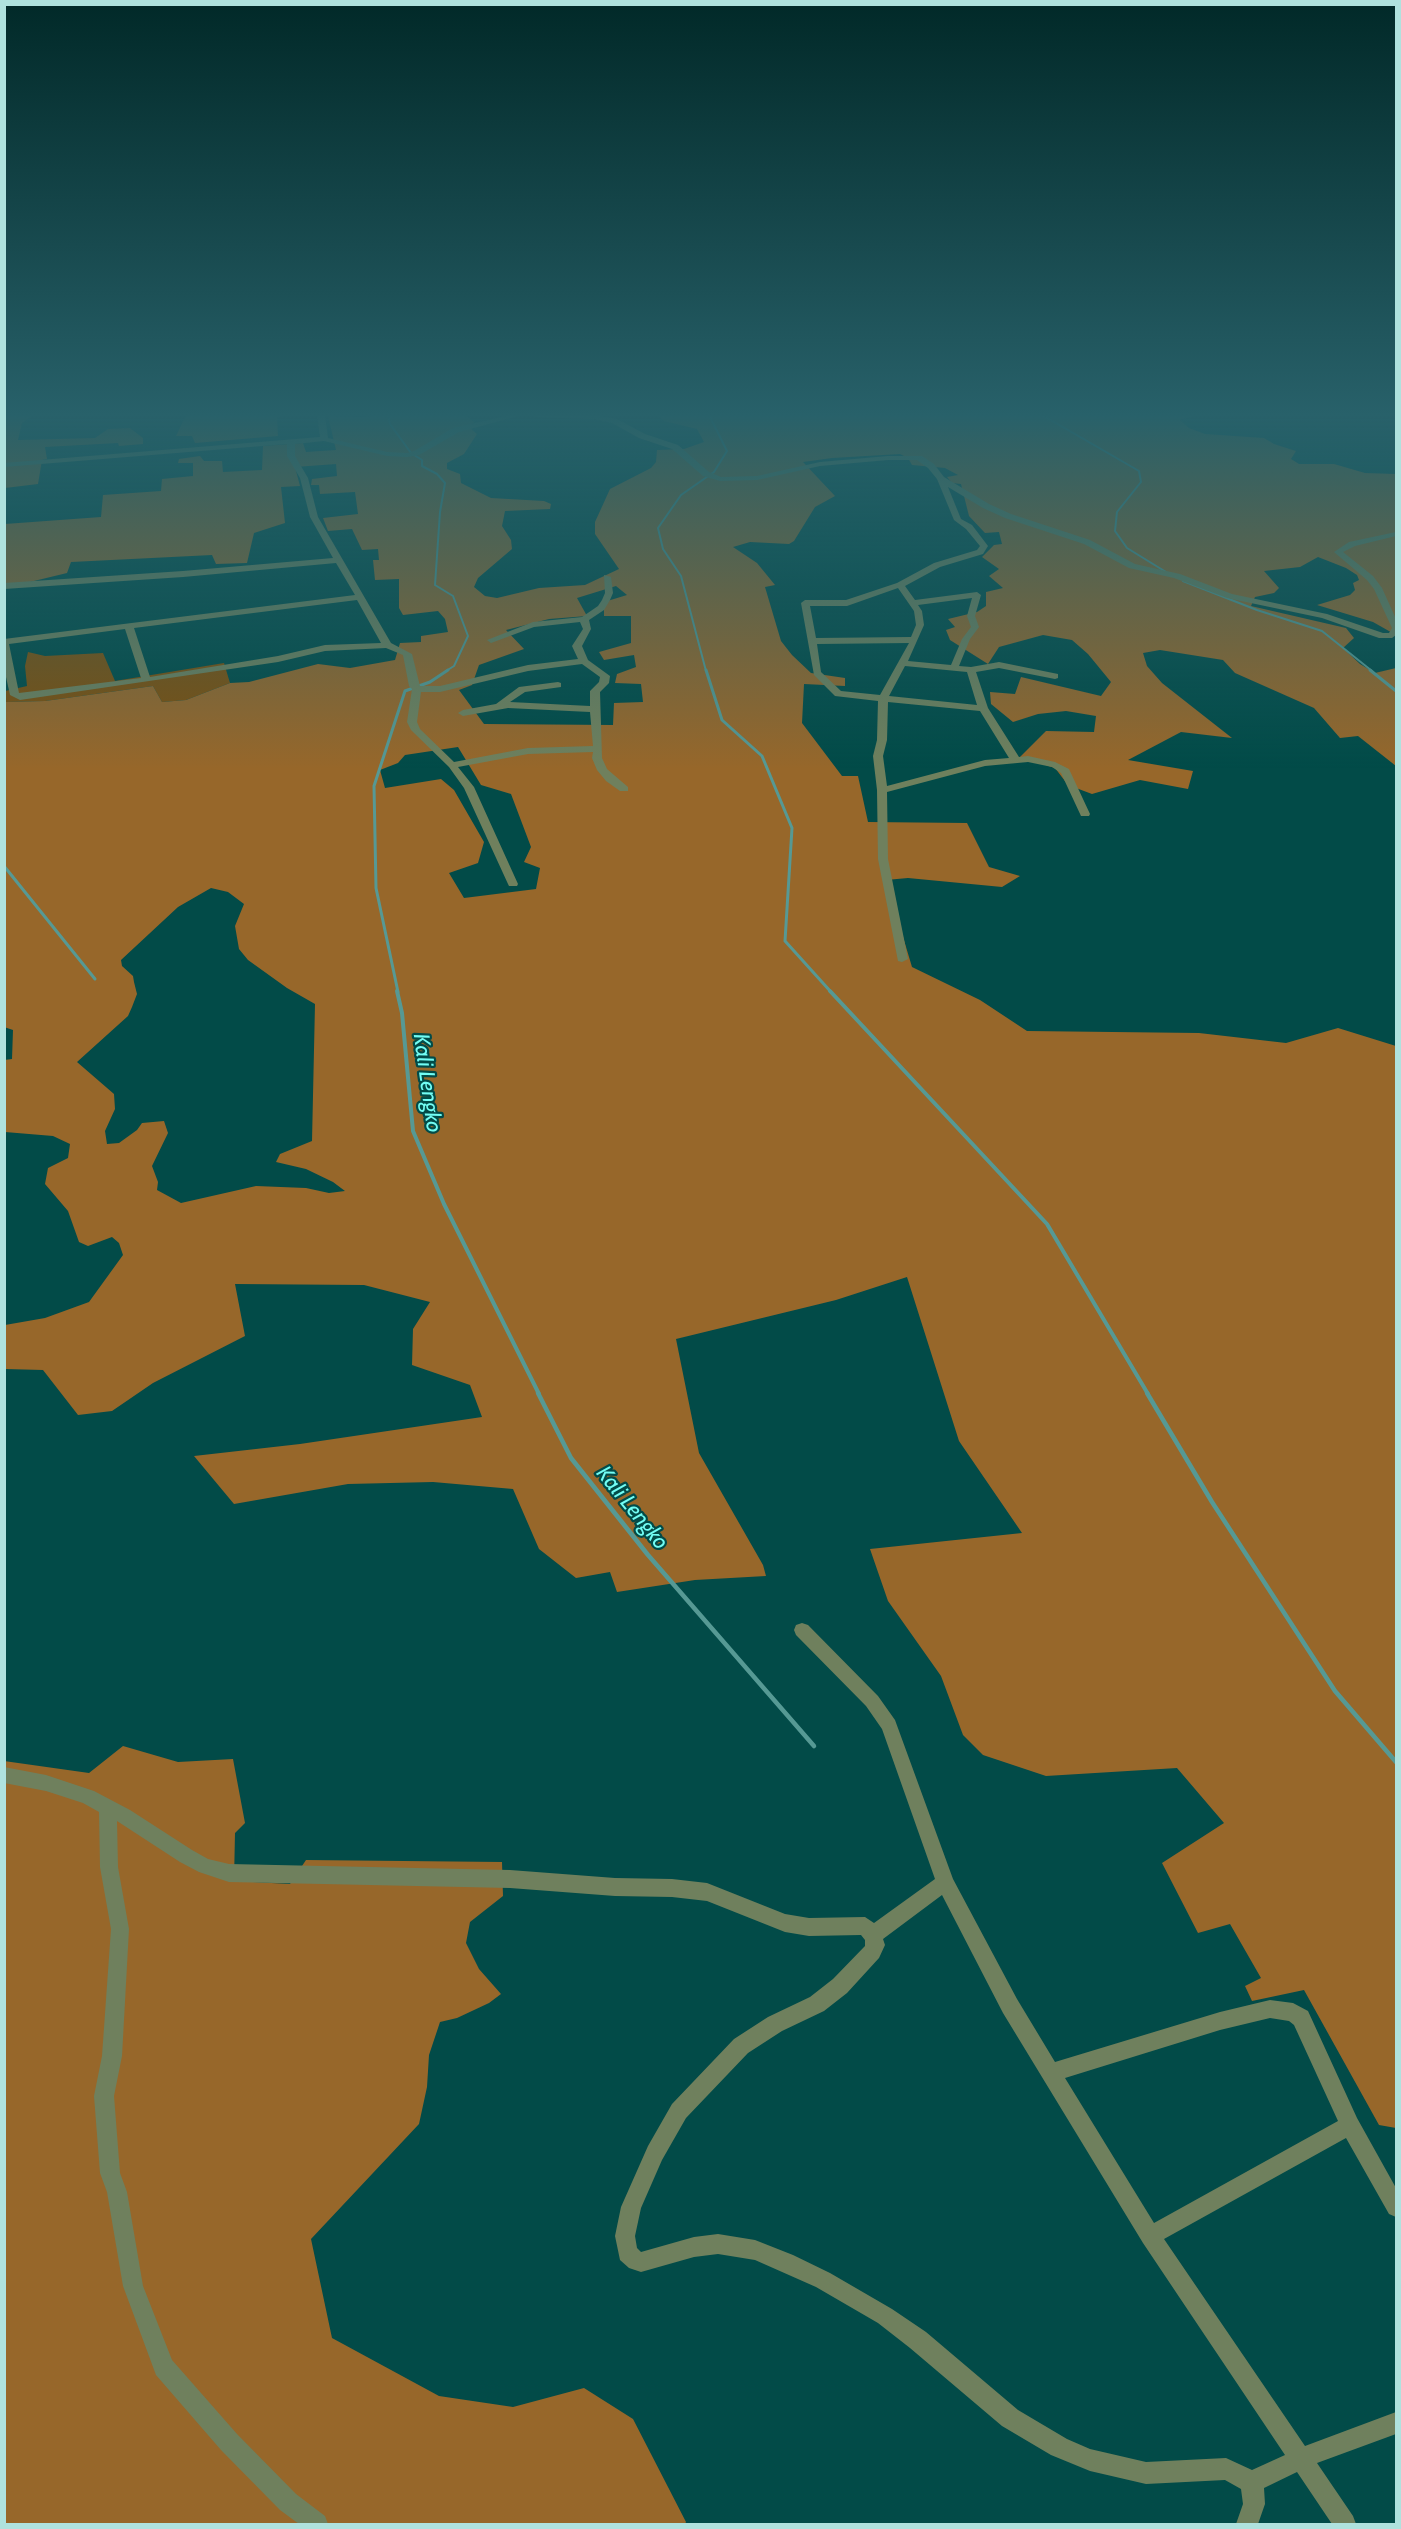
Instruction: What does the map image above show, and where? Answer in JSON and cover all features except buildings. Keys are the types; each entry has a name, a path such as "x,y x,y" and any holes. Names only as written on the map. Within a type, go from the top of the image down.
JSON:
{"street":[{"path":"323,533 387,645"},
{"path":"973,533 980,539 983,550 937,565 900,585 847,603 805,603 816,672 835,692 982,708"},
{"path":"1060,533 1087,542 1132,566 1173,576 1230,596 1324,616 1388,636 1395,633 1396,628 1378,588 1370,578 1338,552 1352,544 1396,534"},
{"path":"4,586 183,574 338,560"},
{"path":"491,640 533,625 584,619 601,608 606,600 609,593 607,577"},
{"path":"900,585 914,603 920,620 915,640 883,699 882,740 878,756 882,790 883,859 902,959"},
{"path":"914,603 970,594 977,595 971,616 975,627 966,639 954,668"},
{"path":"360,597 4,643 16,696 146,680 325,648 387,645 407,654 416,687 412,722 416,730 452,765 469,787 513,884"},
{"path":"584,619 587,629 577,646 584,661 605,676 604,683 595,691 597,758 602,770 624,789"},
{"path":"129,627 146,680"},
{"path":"812,641 915,640"},
{"path":"416,687 424,690 440,688 514,670 584,661"},
{"path":"903,663 971,670 999,665 1055,676"},
{"path":"550,665 563,706"},
{"path":"971,670 982,708 1015,759"},
{"path":"500,705 522,689 558,685"},
{"path":"463,713 500,705 595,709"},
{"path":"452,765 528,751 598,749"},
{"path":"882,790 962,768 1015,759 1045,762 1065,771 1085,814"},
{"path":"802,1630 872,1701 889,1725 896,1739 945,1882 1010,2006 1149,2236 1345,2524"},
{"path":"4,1775 67,1789 108,1807 205,1866 229,1873 510,1879 692,1889 724,1897 785,1923 809,1927 865,1926 873,1935 876,1945 840,1986 817,2004 775,2024 741,2046 679,2111 651,2161 631,2207 625,2236 627,2253 636,2261 642,2262 694,2247 718,2244 755,2250 823,2280 885,2316 918,2340 1010,2418 1059,2447 1090,2460 1146,2473 1226,2469 1252,2482"},
{"path":"108,1807 109,1867 120,1929 112,2056 104,2096 110,2173 117,2192 133,2286 164,2367 229,2442 288,2502 317,2524"},
{"path":"873,1935 945,1882"},
{"path":"1051,2073 1220,2021 1270,2009 1285,2009 1301,2018 1350,2125 1396,2207"},
{"path":"1149,2236 1350,2125"},
{"path":"1252,2482 1302,2458 1396,2423"},
{"path":"1247,2524 1254,2504 1252,2482"}],"shaded area":[{"path":"5,533 254,533 247,563 216,564 212,555 71,562 67,573 5,588"},
{"path":"354,533 507,533 511,540 512,549 478,578 474,587 485,596 497,598 539,588 585,585 619,569 595,533 799,533 789,544 750,542 733,547 757,563 775,585 765,587 781,641 792,655 811,673 845,678 845,686 804,684 802,723 842,776 858,776 868,822 967,823 989,867 1020,876 1002,887 908,878 886,880 912,967 980,1000 1027,1031 1199,1033 1286,1043 1338,1028 1396,1046 1396,2128 1379,2125 1304,1990 1252,2001 1245,1986 1261,1978 1230,1924 1198,1933 1162,1863 1224,1823 1177,1768 1046,1776 983,1755 963,1735 941,1676 888,1601 870,1549 1022,1533 959,1441 907,1277 836,1300 676,1339 699,1453 763,1565 766,1576 695,1580 617,1592 610,1572 576,1578 539,1549 513,1489 433,1482 348,1484 234,1504 194,1456 300,1444 482,1417 470,1385 412,1365 413,1329 430,1302 364,1285 235,1284 245,1336 153,1383 112,1411 78,1415 43,1370 5,1369 5,1325 45,1318 89,1302 123,1255 119,1243 112,1237 88,1246 79,1242 68,1211 45,1184 48,1168 68,1158 70,1144 53,1136 5,1132 4,1060 12,1059 13,1030 4,1027 5,702 45,701 153,686 162,702 186,700 230,683 249,682 318,664 350,668 395,660 400,643 421,642 421,636 448,632 445,619 438,611 403,615 399,608 399,579 375,580 373,560 379,560 378,549 362,550","holes":["616,586 627,595 604,602 604,616 631,616 631,643 599,652 604,660 634,655 636,667 617,674 615,683 641,684 643,702 614,703 613,725 484,724 459,690 472,685 479,665 524,649 506,630 549,619 587,616 577,598","458,747 481,785 511,794 531,847 524,862 540,868 536,889 464,898 449,873 478,863 484,842 454,790 441,779 385,788 380,770 398,763 405,755","211,888 228,892 244,904 235,926 239,949 248,960 287,988 315,1004 312,1141 280,1154 276,1162 306,1169 333,1182 345,1191 329,1193 306,1188 256,1186 181,1203 157,1190 158,1182 152,1166 168,1133 164,1121 142,1123 137,1130 119,1143 107,1144 105,1131 115,1109 114,1094 77,1062 128,1016 132,1007 137,994 133,976 122,966 121,960 178,907"]},
{"path":"999,533 1396,533 1396,635 1373,622 1317,605 1350,595 1355,590 1353,583 1359,580 1357,575 1346,568 1318,557 1300,567 1264,571 1279,588 1274,593 1255,597 1251,606 1346,628 1354,638 1343,648 1360,664 1375,673 1396,668 1396,766 1358,736 1340,738 1314,708 1235,673 1223,660 1160,650 1143,653 1147,666 1162,683 1232,738 1181,732 1128,760 1193,771 1188,789 1140,780 1092,794 1068,785 1055,768 1020,757 1046,731 1094,732 1096,716 1066,711 1038,714 1013,722 991,704 990,692 1015,694 1021,677 1101,696 1111,682 1088,654 1072,640 1043,635 999,647 988,664 950,640 946,630 955,627 948,619 977,612 986,606 986,592 1003,588 989,576 999,569 982,557 994,545 1002,544"},
{"path":"28,652 45,656 103,653 115,681 224,663 230,683 186,700 162,702 153,686 45,701 5,702 5,691 27,686 25,666"},
{"path":"123,1746 178,1762 233,1759 245,1823 235,1833 234,1881 290,1884 306,1860 502,1862 503,1896 470,1922 466,1943 479,1969 501,1994 489,2003 457,2018 440,2022 429,2055 427,2087 419,2124 311,2239 332,2338 439,2396 513,2407 584,2388 633,2419 685,2524 5,2524 4,1761 89,1773"}],"waterway":[{"name":"Kali Lengko","path":"439,533 435,585 453,596 468,636 454,666 446,671"},
{"path":"659,533 663,549 681,576 706,671"},
{"path":"1116,533 1127,548 1166,572"},
{"path":"1183,581 1257,610 1322,631 1372,671"},
{"name":"Kali Lengko","path":"398,992 376,888 374,786 405,691 430,682 448,670"},
{"path":"706,670 722,720 762,756 792,828 785,941 831,992"},
{"path":"1370,670 1396,691"},
{"path":"4,866 95,979"},
{"name":"Kali Lengko","path":"397,991 402,1013 413,1131 444,1204 539,1394"},
{"path":"830,991 1047,1224 1148,1394"},
{"name":"Kali Lengko","path":"538,1393 571,1458 648,1555 814,1746"},
{"path":"1147,1393 1212,1502 1335,1691 1396,1762"}]}
